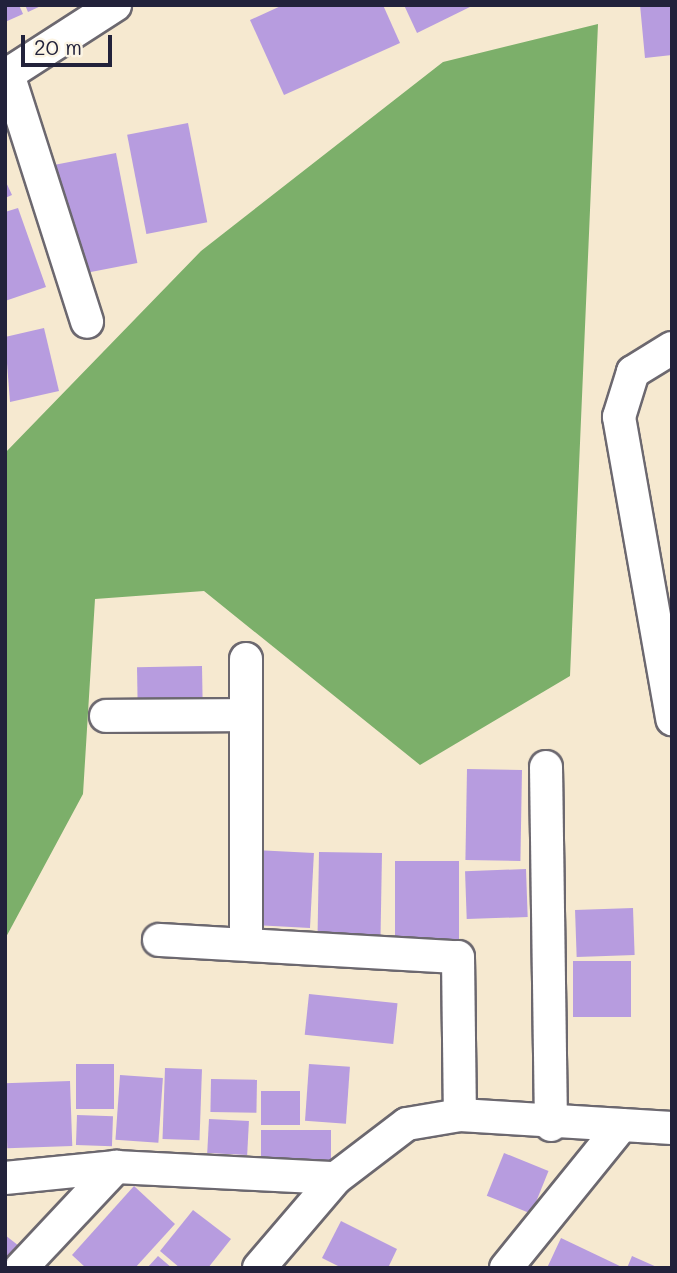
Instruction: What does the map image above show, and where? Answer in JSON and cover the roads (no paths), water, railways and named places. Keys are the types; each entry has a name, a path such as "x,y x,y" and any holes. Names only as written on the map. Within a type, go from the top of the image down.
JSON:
{"street":[{"path":"87,322 7,75 99,10"},
{"path":"672,348 633,372 619,417 672,719"},
{"path":"246,659 246,944"},
{"path":"106,716 245,715"},
{"path":"546,767 551,1125"},
{"path":"159,940 458,957 460,1115"},
{"path":"260,1268 336,1178 407,1124 460,1115 551,1125 672,1128"},
{"path":"506,1268 622,1125"},
{"path":"5,1178 116,1167 336,1178"},
{"path":"21,1268 116,1167"}]}
